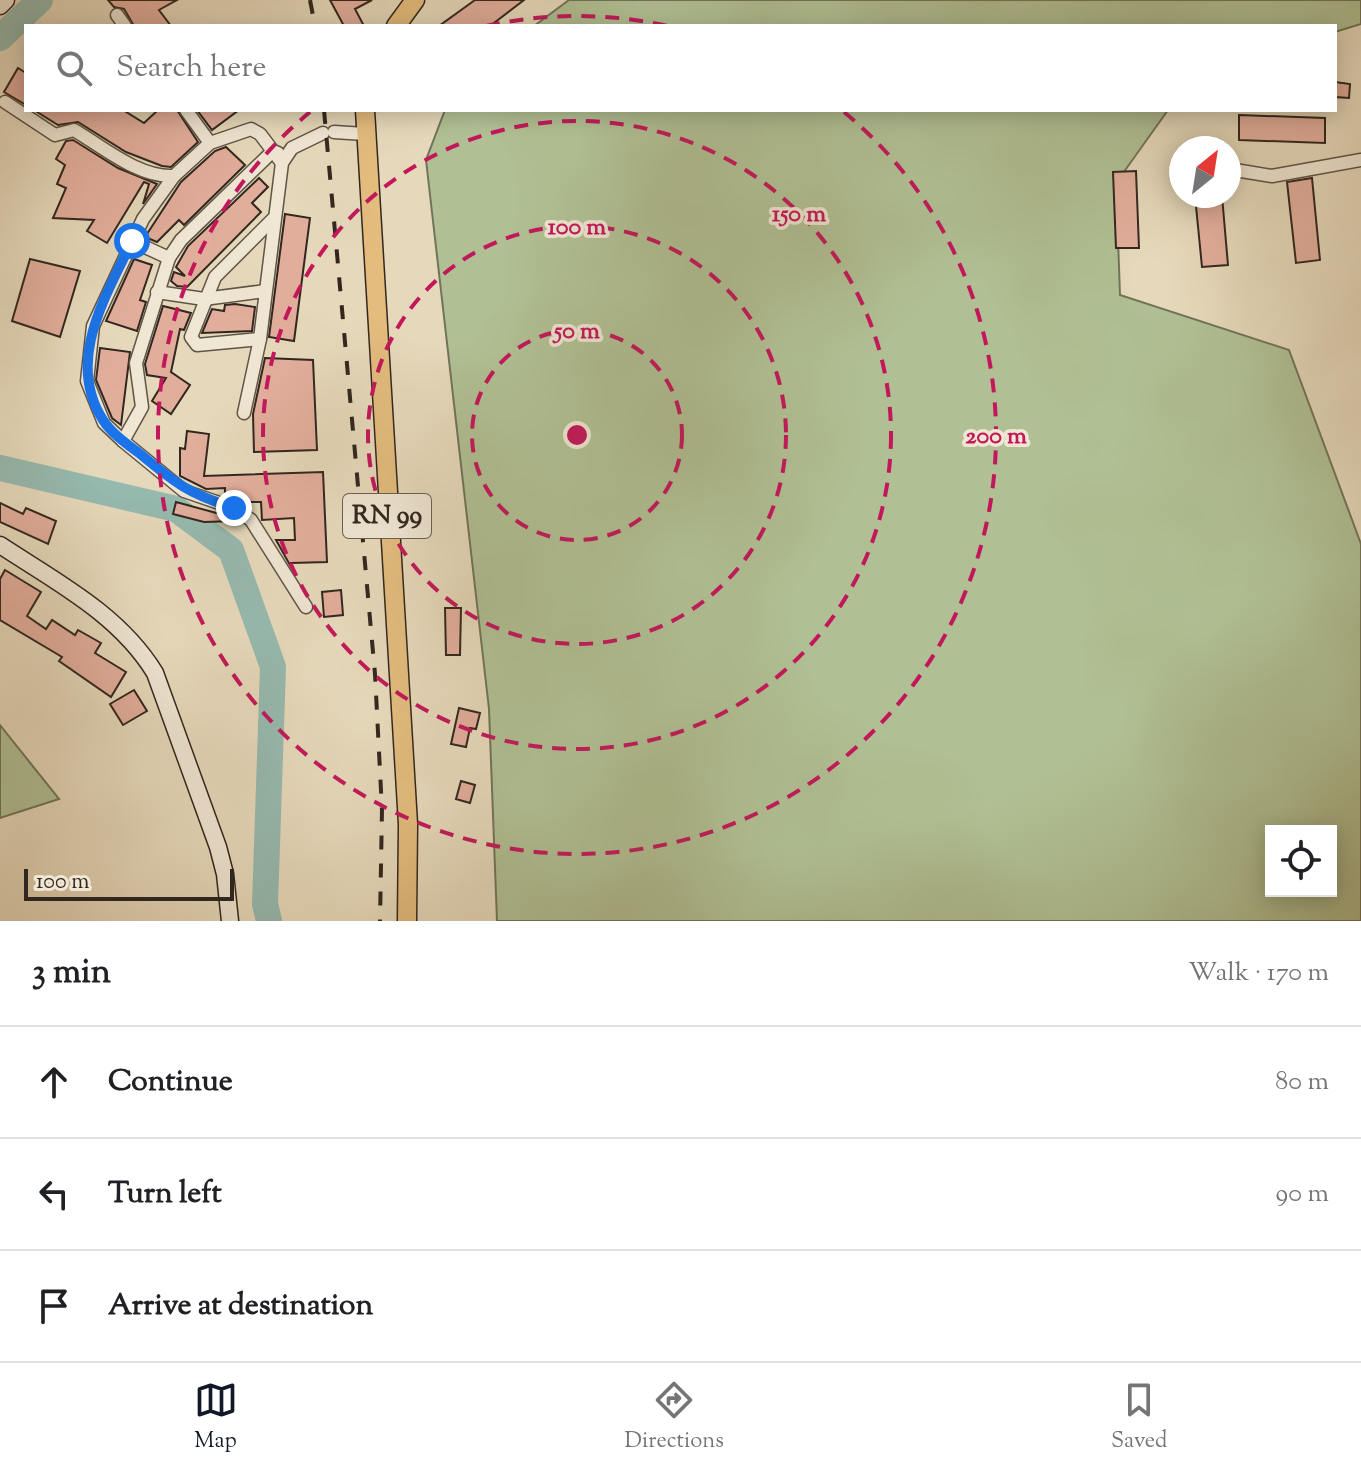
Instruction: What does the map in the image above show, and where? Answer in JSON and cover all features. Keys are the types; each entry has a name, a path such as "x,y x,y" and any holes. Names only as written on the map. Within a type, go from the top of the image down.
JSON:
{"main road":[{"path":"0,6 6,0"},
{"path":"397,24 415,0"},
{"name":"RN 99","path":"365,112 408,824 407,921"},
{"path":"0,545 84,599 139,647 155,673 218,847 230,901 230,921"}],"street":[{"path":"5,102 55,135 74,130 147,171 161,177 174,176"},
{"path":"187,112 210,143"},
{"path":"244,413 260,339 280,156 260,134 251,129 210,143 174,176 132,241 93,326 87,381 104,423 123,441 184,491 242,512 306,607"},
{"path":"123,441 142,407 136,363 169,258 181,240 280,156 309,137 328,132 365,134"},
{"path":"1241,171 1272,176 1361,160"},
{"path":"260,339 194,343 191,337 215,277 274,219"},
{"path":"132,241 169,258"},
{"path":"157,292 204,299 265,291"}],"green space":[{"path":"569,0 1361,0 1361,24 1337,31 1337,24 537,24"},
{"path":"444,112 1167,112 1116,183 1120,295 1289,350 1361,544 1361,921 497,921 489,709 426,160"},
{"path":"0,725 59,799 0,818"}],"building":[{"path":"108,0 177,0 159,10 170,24 133,24 124,9 114,7"},
{"path":"330,0 372,0 355,9 363,24 343,24"},
{"path":"475,0 524,0 493,24 442,24"},
{"path":"18,68 24,72 24,104 4,92"},
{"path":"1337,82 1350,84 1349,98 1337,97"},
{"path":"37,112 126,112 144,123 156,112 178,112 198,142 171,167 162,166 126,152 78,122 58,125"},
{"path":"198,112 236,112 212,130"},
{"path":"1239,115 1325,118 1325,143 1241,140"},
{"path":"73,140 118,168 157,184 143,204 149,184 144,182 107,243 87,231 94,220 53,218 66,188 57,184 65,165 56,159 66,141"},
{"path":"226,147 245,165 184,225 179,220 157,242 145,237 181,182 215,151"},
{"path":"1136,171 1139,248 1116,248 1113,172"},
{"path":"259,178 268,187 252,203 261,212 187,287 177,286 171,281 174,272 185,276 176,267 188,246"},
{"path":"1312,178 1320,260 1296,263 1287,182"},
{"path":"1196,208 1223,208 1228,265 1202,267"},
{"path":"285,214 310,218 294,341 269,337"},
{"path":"30,259 80,271 60,337 12,321"},
{"path":"134,259 152,265 140,300 146,302 137,331 106,321"},
{"path":"225,305 255,307 252,331 202,333 212,309 224,311"},
{"path":"163,306 191,313 184,330 180,329 171,372 190,385 171,414 152,401 166,378 147,375 145,364"},
{"path":"100,348 130,352 121,425 112,418 96,380"},
{"path":"265,358 313,360 317,450 254,452 253,414"},
{"path":"187,431 209,434 204,476 323,472 327,562 291,563 291,567 276,540 295,540 294,518 262,520 261,502 241,502 225,495 225,488 206,489 180,476 180,448 185,449"},
{"path":"176,502 231,517 235,521 204,522 173,514"},
{"path":"0,503 23,514 26,508 56,521 48,544 0,522"},
{"path":"5,570 41,592 27,616 46,629 52,620 75,635 78,630 101,643 95,653 126,672 111,697 59,661 62,657 0,620 0,579"},
{"path":"341,590 343,615 324,617 322,592"},
{"path":"445,608 461,608 460,655 446,655"},
{"path":"134,690 147,711 123,725 110,704"},
{"path":"459,708 480,713 476,729 470,728 466,747 451,744"},
{"path":"461,781 475,785 470,803 456,799"}],"waterway":[{"path":"0,38 40,0"},
{"path":"0,468 176,509 231,550 273,667 265,904 269,921"}],"railway":[{"path":"310,0 315,24"},
{"path":"324,112 375,674 382,810 380,921"}],"route":[{"path":"132,241 93,326 87,381 91,397 104,423 184,491 234,508"}]}
